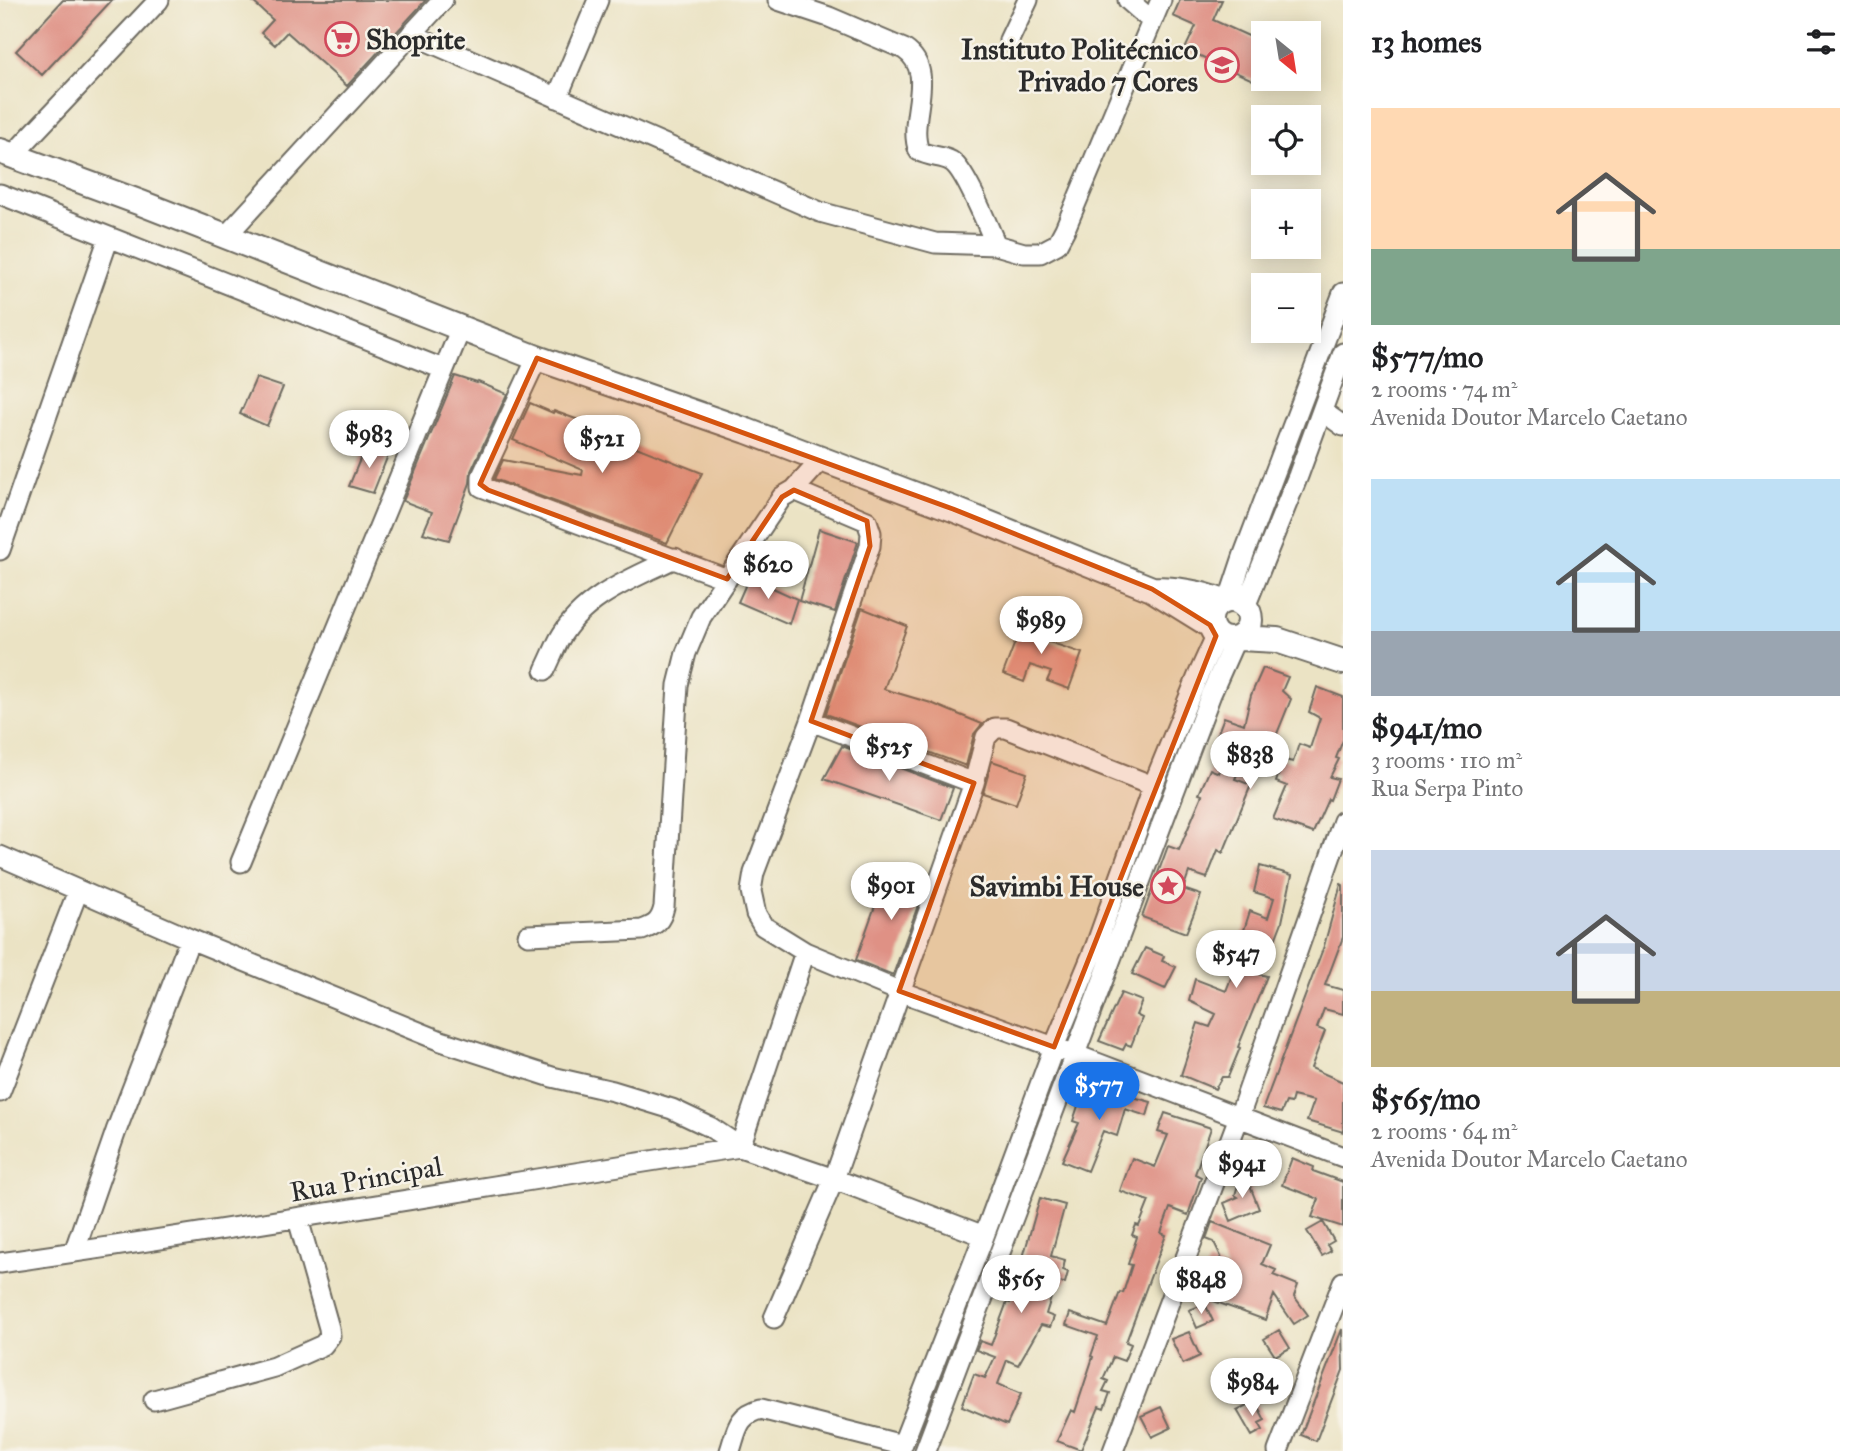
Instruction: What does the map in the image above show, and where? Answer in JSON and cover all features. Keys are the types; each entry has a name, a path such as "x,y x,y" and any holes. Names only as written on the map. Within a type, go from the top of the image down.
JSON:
{"main road":[{"path":"7,153 537,358 747,431 953,509 1152,589 1225,635 1277,640 1343,662"},
{"path":"1152,589 1200,593 1236,605 1277,640"},
{"path":"1225,635 1249,626 1236,605"},
{"path":"1225,635 1211,611 1236,605"}],"street":[{"path":"7,153 159,0"},
{"path":"226,236 443,0"},
{"path":"557,98 598,0"},
{"path":"778,0 832,8 914,55 920,66 915,141 919,151 931,157 950,160 961,170 996,244"},
{"path":"1009,40 1028,0"},
{"path":"1128,0 1152,21"},
{"path":"411,34 820,212 935,243 996,244 1024,253 1041,253 1057,244 1161,0"},
{"path":"0,194 443,369"},
{"path":"0,550 109,237"},
{"path":"1236,605 1244,554 1343,293"},
{"path":"241,862 461,328"},
{"path":"1236,605 1322,411 1343,353"},
{"path":"537,358 482,476 482,487 727,579"},
{"path":"1322,411 1343,426"},
{"path":"528,935 642,930 654,926 661,919 664,907 678,685 686,653 701,617 782,497 794,490 821,460"},
{"path":"794,490 867,521 871,533 870,545 811,721 759,855 751,891 756,914 763,926 805,952 899,991 1055,1047 1343,1157"},
{"path":"545,670 560,638 577,616 610,590 675,558"},
{"path":"730,1451 741,1420 748,1412 761,1409 901,1448 1095,948 1153,786 1196,678 1225,635"},
{"path":"925,1451 1206,707 1225,635"},
{"path":"811,721 974,783"},
{"path":"774,1318 834,1179 974,783 986,737 995,728 1006,728 1153,786"},
{"path":"1112,1451 1238,1117 1343,821"},
{"path":"0,856 190,939 441,1041 552,1077 613,1091 672,1109 710,1127 740,1147 834,1179 984,1236"},
{"path":"0,1093 78,891"},
{"path":"74,1252 116,1132 190,939"},
{"path":"740,1147 805,952"},
{"name":"Rua Principal","path":"0,1263 298,1219 740,1147"},
{"path":"154,1400 274,1367 328,1341 329,1328 298,1219"},
{"path":"1278,1451 1343,1282"}],"highlighted area":[{"path":"537,358 953,509 1152,589 1210,625 1216,636 1054,1047 899,991 974,783 811,721 870,546 867,521 794,490 782,497 727,579 488,490 480,484"}],"building":[{"path":"63,0 112,0 42,75 16,51"},
{"name":"Shoprite","path":"251,0 426,0 347,86 287,32 275,45 261,33 273,20"},
{"path":"1180,0 1222,0 1213,20 1251,37 1251,79 1185,49 1196,26 1173,16"},
{"path":"455,376 507,394 471,471 470,483 449,540 423,533 432,512 403,501"},
{"path":"256,378 283,387 267,426 240,414"},
{"path":"530,403 584,422 583,426 702,473 667,543 494,479 503,460 582,475 583,470 513,440"},
{"path":"365,447 388,455 373,493 349,486"},
{"path":"819,529 858,542 835,612 799,601"},
{"path":"749,577 797,599 789,624 738,602"},
{"path":"862,608 907,626 884,689 931,703 982,724 974,734 966,766 826,714"},
{"path":"1025,616 1046,624 1040,639 1082,653 1069,689 1047,681 1051,672 1030,665 1024,682 1003,674"},
{"path":"1263,668 1288,677 1282,691 1291,699 1268,756 1293,762 1299,744 1310,748 1320,718 1309,712 1317,687 1343,697 1343,740 1336,758 1339,759 1330,777 1338,779 1330,800 1328,799 1313,833 1273,819 1287,786 1276,782 1279,773 1243,760 1235,779 1251,785 1223,853 1218,850 1207,878 1189,872 1183,889 1201,895 1186,933 1142,917 1168,846 1179,850 1210,769 1219,773 1227,754 1212,748 1224,717 1244,724 1251,695"},
{"path":"842,746 953,788 941,820 824,779"},
{"path":"992,761 1027,773 1016,804 983,793"},
{"path":"1260,866 1292,875 1282,922 1270,953 1264,951 1258,974 1267,976 1228,1077 1222,1077 1215,1089 1181,1075 1198,1023 1210,1027 1216,1014 1189,1001 1195,979 1226,991 1244,945 1240,943 1250,911 1268,918 1274,898 1254,892"},
{"path":"888,869 926,883 893,975 856,960"},
{"path":"1341,884 1343,937 1325,985 1343,990 1343,1014 1324,1009 1317,1028 1325,1031 1311,1068 1343,1082 1343,1132 1307,1121 1314,1101 1293,1096 1291,1103 1286,1102 1281,1113 1263,1108 1324,946"},
{"path":"1145,948 1164,956 1162,961 1176,967 1165,989 1132,974"},
{"path":"1121,993 1142,1001 1136,1015 1142,1018 1131,1046 1126,1044 1123,1050 1099,1041"},
{"path":"1086,1082 1114,1094 1115,1092 1151,1102 1147,1116 1125,1109 1117,1136 1103,1131 1087,1171 1062,1161 1079,1123 1073,1121"},
{"path":"1165,1113 1211,1128 1195,1174 1201,1177 1188,1215 1170,1208 1161,1233 1166,1235 1126,1342 1131,1344 1124,1361 1113,1357 1103,1379 1108,1381 1103,1391 1110,1393 1104,1409 1099,1407 1081,1450 1057,1441 1071,1410 1075,1412 1098,1336 1066,1325 1070,1313 1107,1326 1120,1292 1123,1293 1132,1265 1128,1264 1137,1237 1132,1235 1136,1225 1139,1226 1149,1201 1120,1191 1132,1158 1155,1167 1168,1135 1158,1132"},
{"path":"1260,1148 1273,1174 1271,1181 1254,1176 1244,1156"},
{"path":"1292,1158 1314,1167 1313,1171 1343,1182 1343,1227 1312,1217 1319,1199 1282,1185"},
{"path":"1243,1168 1259,1209 1231,1221 1224,1203 1238,1197 1235,1195"},
{"path":"1040,1198 1065,1205 1051,1256 1065,1260 1063,1270 1068,1272 1065,1283 1056,1282 1046,1314 1054,1317 1050,1327 1041,1325 1018,1365 1007,1360 998,1384 1021,1394 1007,1425 962,1406 974,1374 985,1378 995,1357 976,1350 980,1341 991,1345 1007,1302 1010,1303"},
{"path":"1212,1222 1270,1245 1262,1264 1276,1270 1273,1275 1298,1285 1294,1296 1308,1315 1294,1324 1274,1295 1265,1320 1197,1295 1208,1262 1227,1269 1214,1242 1206,1239"},
{"path":"1323,1222 1334,1241 1327,1245 1331,1251 1322,1256 1307,1231"},
{"path":"1205,1304 1213,1321 1197,1328 1189,1310"},
{"path":"1342,1329 1343,1370 1316,1441 1301,1435"},
{"path":"1279,1330 1290,1348 1275,1356 1264,1339"},
{"path":"1189,1332 1200,1356 1183,1364 1171,1339"},
{"path":"1267,1365 1280,1386 1265,1394 1251,1374"},
{"path":"1255,1401 1265,1420 1259,1423 1263,1430 1252,1436 1237,1410"},
{"path":"1161,1407 1171,1428 1152,1437 1141,1416"}],"place":[{"name":"Shoprite","path":"342,39"},
{"name":"Instituto Politécnico Privado 7 Cores","path":"1222,65"},
{"name":"Savimbi House","path":"1168,886"}]}
